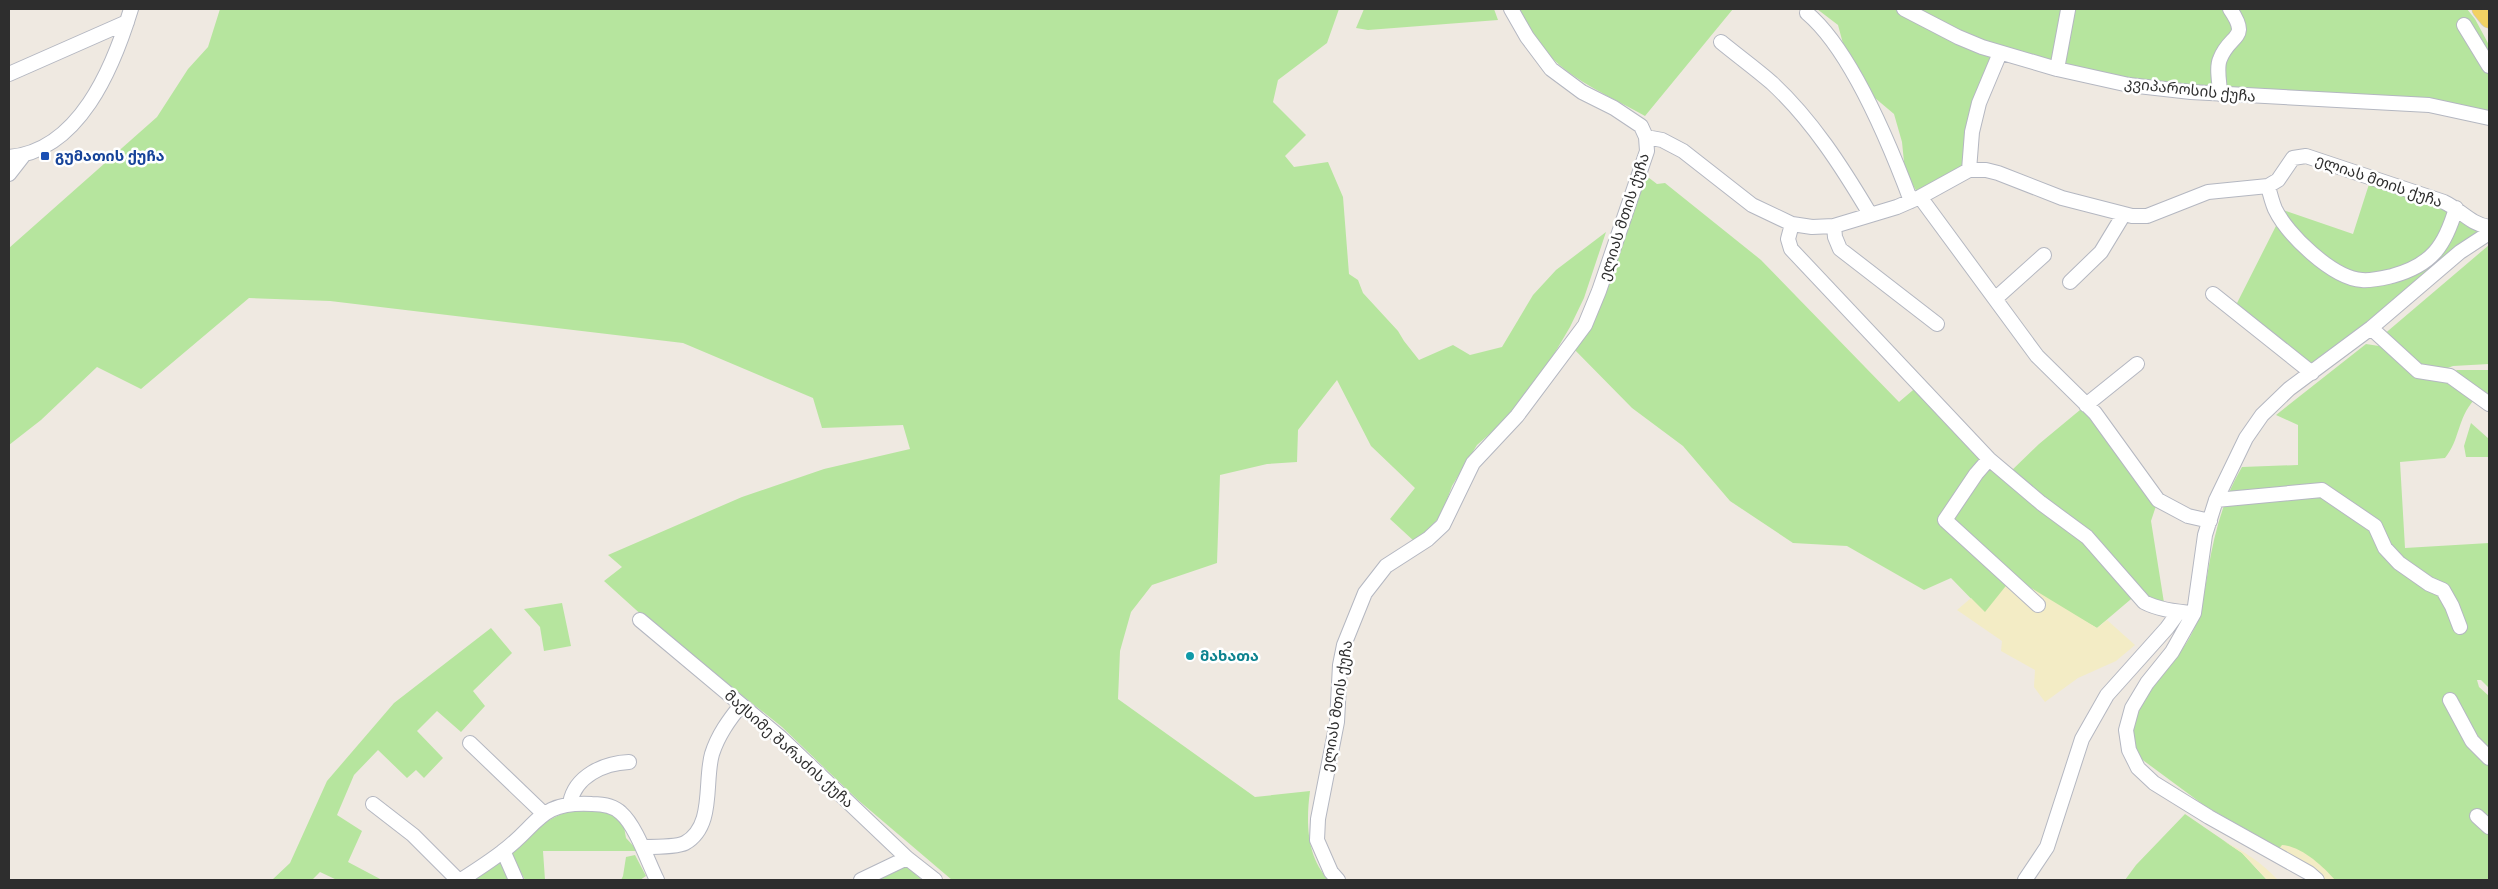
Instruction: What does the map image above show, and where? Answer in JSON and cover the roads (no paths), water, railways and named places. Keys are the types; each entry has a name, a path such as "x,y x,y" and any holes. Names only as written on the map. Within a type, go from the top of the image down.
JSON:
{"main road":[{"path":"2481,9 2489,19"}],"street":[{"path":"1511,9 1527,37 1551,69 1582,92 1614,108 1641,126 1646,137"},
{"name":"კვიპაროსის ქუჩა","path":"1904,9 1916,13 1958,37 2000,53 2057,69 2129,85 2220,94 2429,106 2489,118"},
{"path":"2220,94 2219,60 2240,32 2240,23 2230,9"},
{"path":"2057,69 2068,10"},
{"path":"1807,13 1830,38 1860,86 1915,199 1995,299 2036,356 2095,413 2158,500 2188,516 2210,521"},
{"path":"9,74 129,15"},
{"path":"9,157 23,156 51,144 72,128 104,79 129,15"},
{"path":"2464,25 2489,66"},
{"path":"1721,42 1772,84 1808,123 1842,167 1870,214"},
{"path":"2000,53 1979,103 1972,132 1969,170 1986,170 1998,173 2062,198 2124,214 2147,216 2208,192 2268,186 2274,207 2280,218 2301,243 2321,261 2341,273 2361,280 2386,278 2409,271 2432,257 2444,241 2456,208"},
{"name":"ელიას მთის ქუჩა","path":"1338,880 1331,872 1317,840 1318,818 1337,722 1340,665 1350,628 1365,593 1386,566 1428,540 1443,525 1473,464 1516,416 1585,325 1600,291 1647,151 1646,137 1662,140 1682,151 1752,205 1792,224 1834,226 1915,199 1969,170"},
{"path":"9,174 23,156"},
{"name":"ელიას მთის ქუჩა","path":"2268,186 2278,180 2293,158 2306,156 2444,202 2456,208 2472,223 2489,227"},
{"path":"2070,282 2101,252 2124,214"},
{"path":"1792,224 1788,239 1791,249 1989,459 2041,503 2087,537 2144,602 2178,612 2194,613"},
{"path":"1834,226 1835,237 1840,249 1936,324"},
{"path":"2317,880 2309,873 2209,817 2154,783 2138,768 2132,756 2126,730 2132,708 2146,683 2172,652 2194,613 2210,521 2216,500 2246,438 2262,416 2273,404 2371,328 2460,252 2489,233"},
{"path":"1995,299 2044,255"},
{"path":"2213,294 2312,373"},
{"path":"2371,328 2418,371 2450,376 2489,404"},
{"path":"2086,405 2137,364"},
{"path":"1989,459 1976,474 1944,520 2038,605"},
{"path":"2216,500 2322,490 2374,526 2385,548 2399,563 2429,584 2443,590 2460,627"},
{"path":"2026,880 2047,847 2082,739 2107,695 2167,628 2178,612"},
{"name":"მაქსიმე შარაძის ქუჩა","path":"640,620 781,738 907,858 935,880"},
{"path":"2450,700 2472,741 2489,758"},
{"path":"643,847 684,844 697,832 706,810 712,756 719,736 741,705"},
{"path":"470,743 543,813"},
{"path":"570,803 572,793 586,778 613,763 629,762"},
{"path":"373,804 413,835 459,880 502,853 543,813 570,803 613,808 622,813 643,847 658,880"},
{"path":"2477,816 2489,827"},
{"path":"502,853 505,855 516,880"},
{"path":"862,880 907,858"}],"place":[{"name":"გუმათის ქუჩა","path":"45,156"},
{"name":"მახათა","path":"1190,656"}]}
